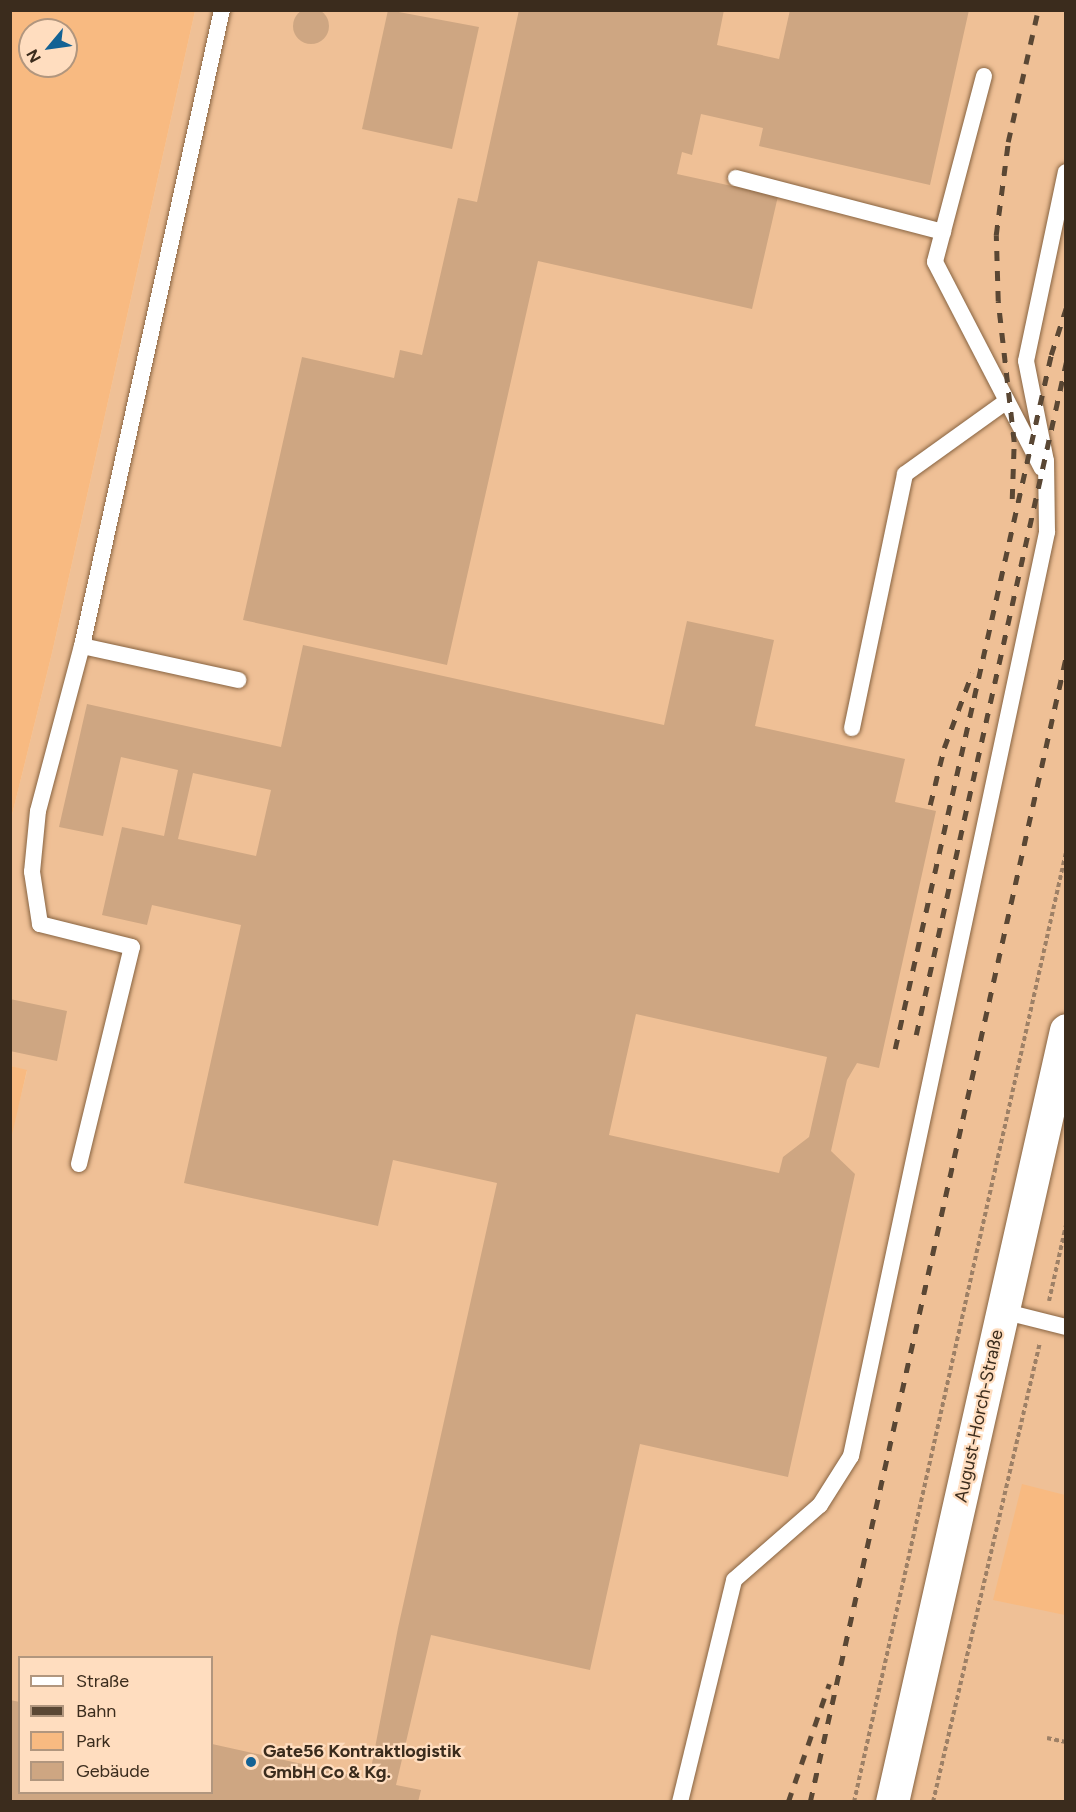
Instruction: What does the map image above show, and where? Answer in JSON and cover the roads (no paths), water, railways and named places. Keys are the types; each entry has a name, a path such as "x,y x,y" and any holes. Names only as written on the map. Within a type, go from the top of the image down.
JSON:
{"main road":[{"name":"August-Horch-Straße","path":"892,1802 1065,1030"}],"lane":[{"path":"79,1164 132,947 40,924 32,872 38,811 82,646 222,10"},
{"path":"984,76 935,262 1048,479"},
{"path":"680,1802 729,1591 741,1572 820,1505 851,1455 1047,532 1048,479 1026,361 1065,172"},
{"path":"736,178 944,232"},
{"path":"852,728 906,474 1007,401"},
{"path":"82,646 238,680"},
{"path":"1002,1311 1065,1327"}],"railway":[{"path":"1012,499 1014,442 998,301 996,235 1008,142 1038,10"},
{"path":"895,1049 1051,355 1066,308"},
{"path":"916,1035 1066,363"},
{"path":"810,1802 1066,657"},
{"path":"930,805 944,748 972,673"},
{"path":"788,1802 829,1684"}],"place":[{"name":"Gate56 Kontraktlogistik GmbH Co & Kg.","path":"251,1762"}]}
